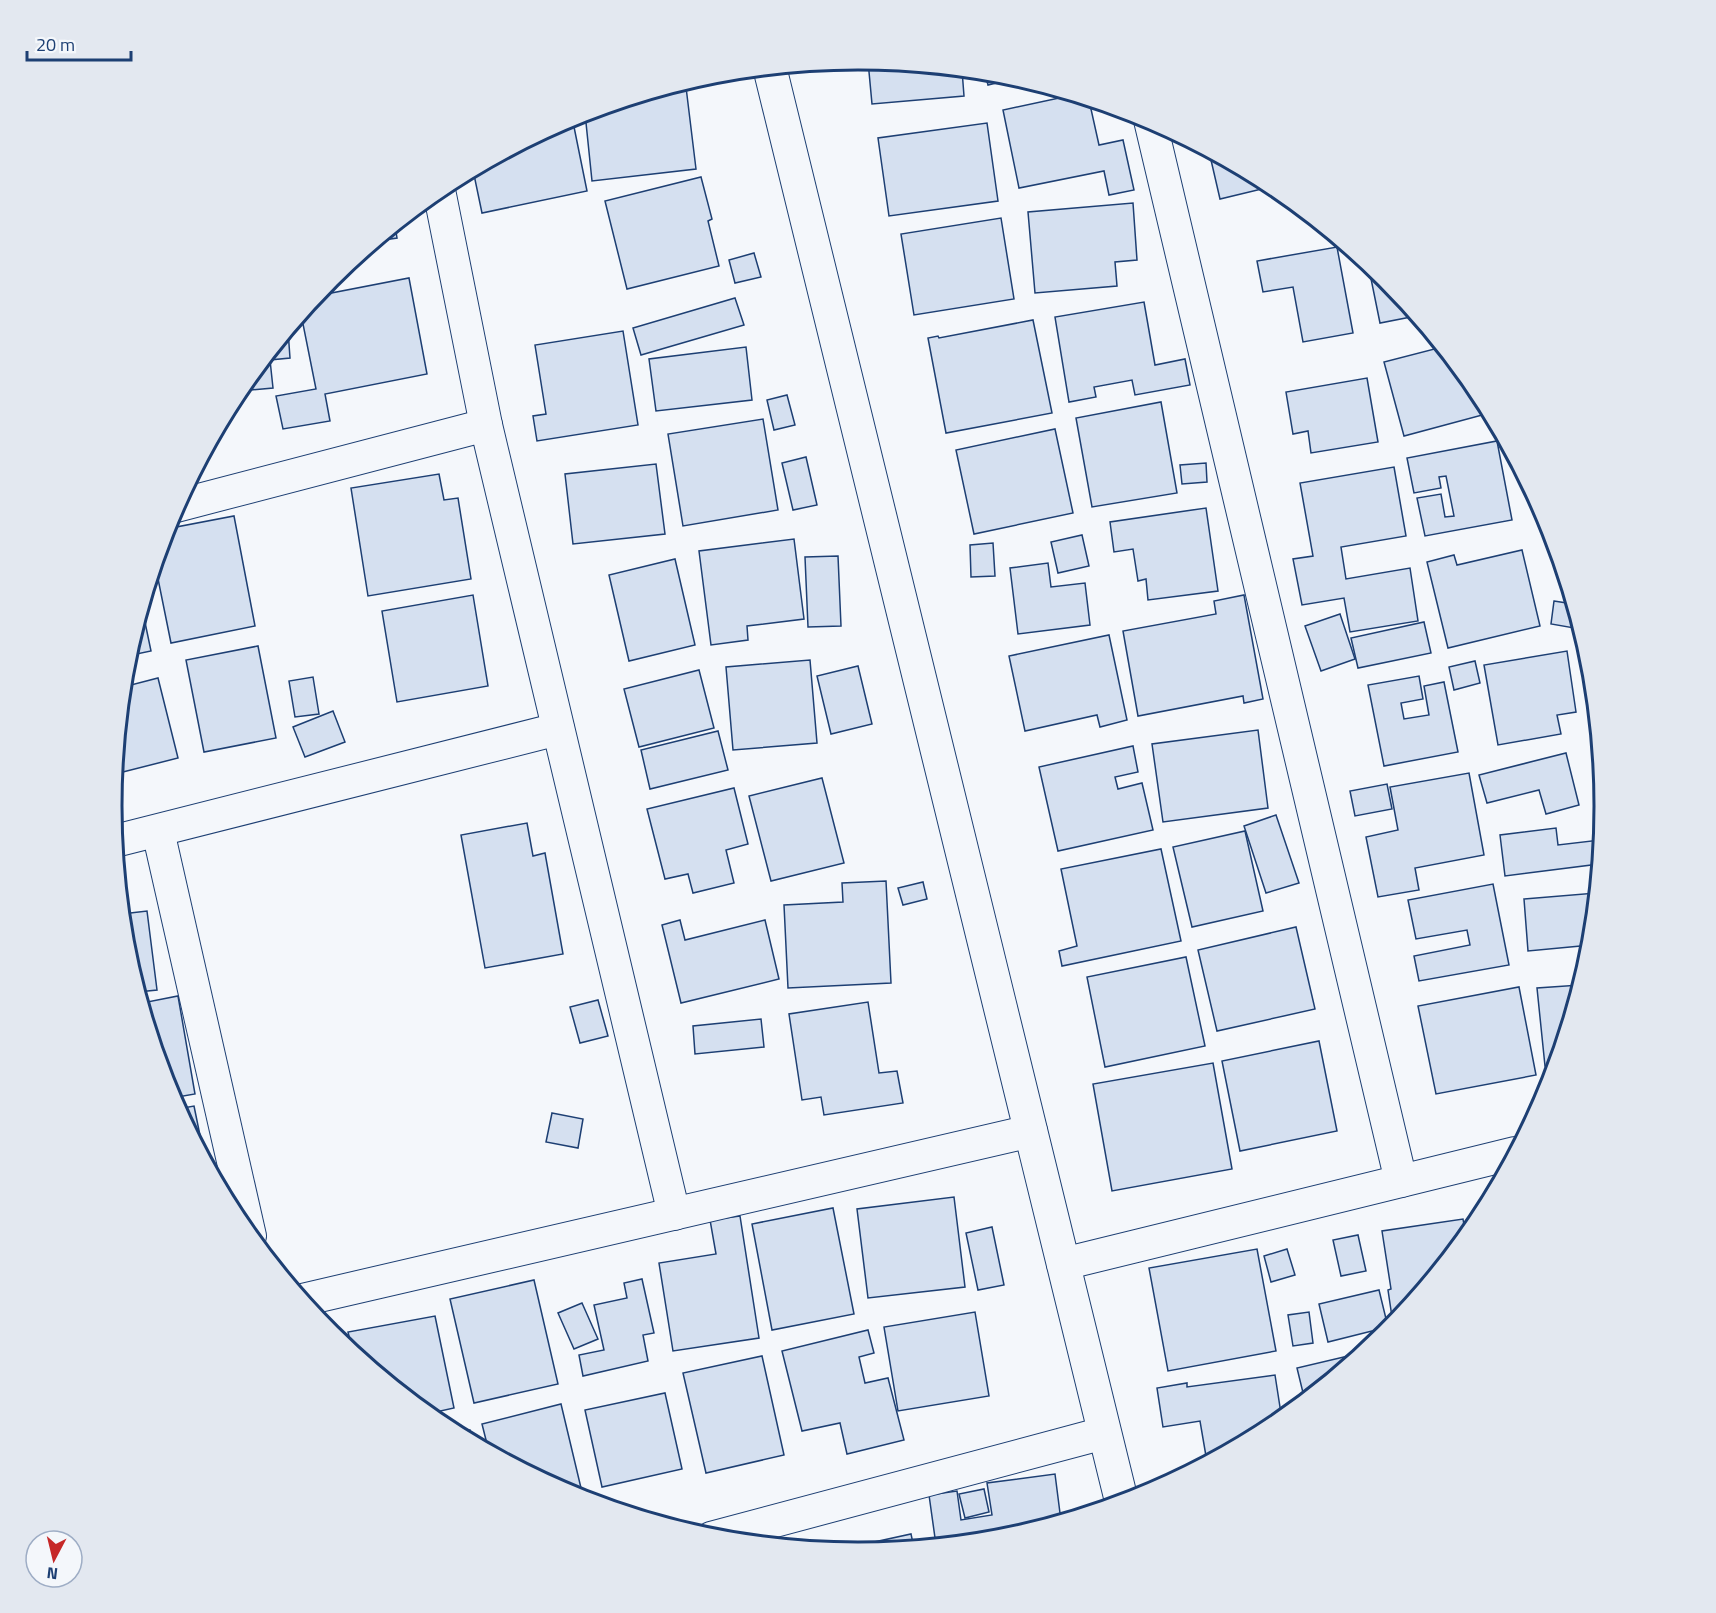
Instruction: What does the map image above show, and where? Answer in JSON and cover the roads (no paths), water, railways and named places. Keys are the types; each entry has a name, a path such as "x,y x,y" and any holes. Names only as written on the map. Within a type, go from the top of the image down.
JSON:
{"street":[{"path":"772,76 1120,1494"},
{"path":"1153,133 1401,1181"},
{"path":"441,201 486,425 674,1214"},
{"path":"188,503 486,425"},
{"path":"123,839 558,729"},
{"path":"158,831 245,1213"},
{"path":"311,1298 1030,1131"},
{"path":"1063,1264 1505,1155"},
{"path":"735,1532 1104,1432"}]}
